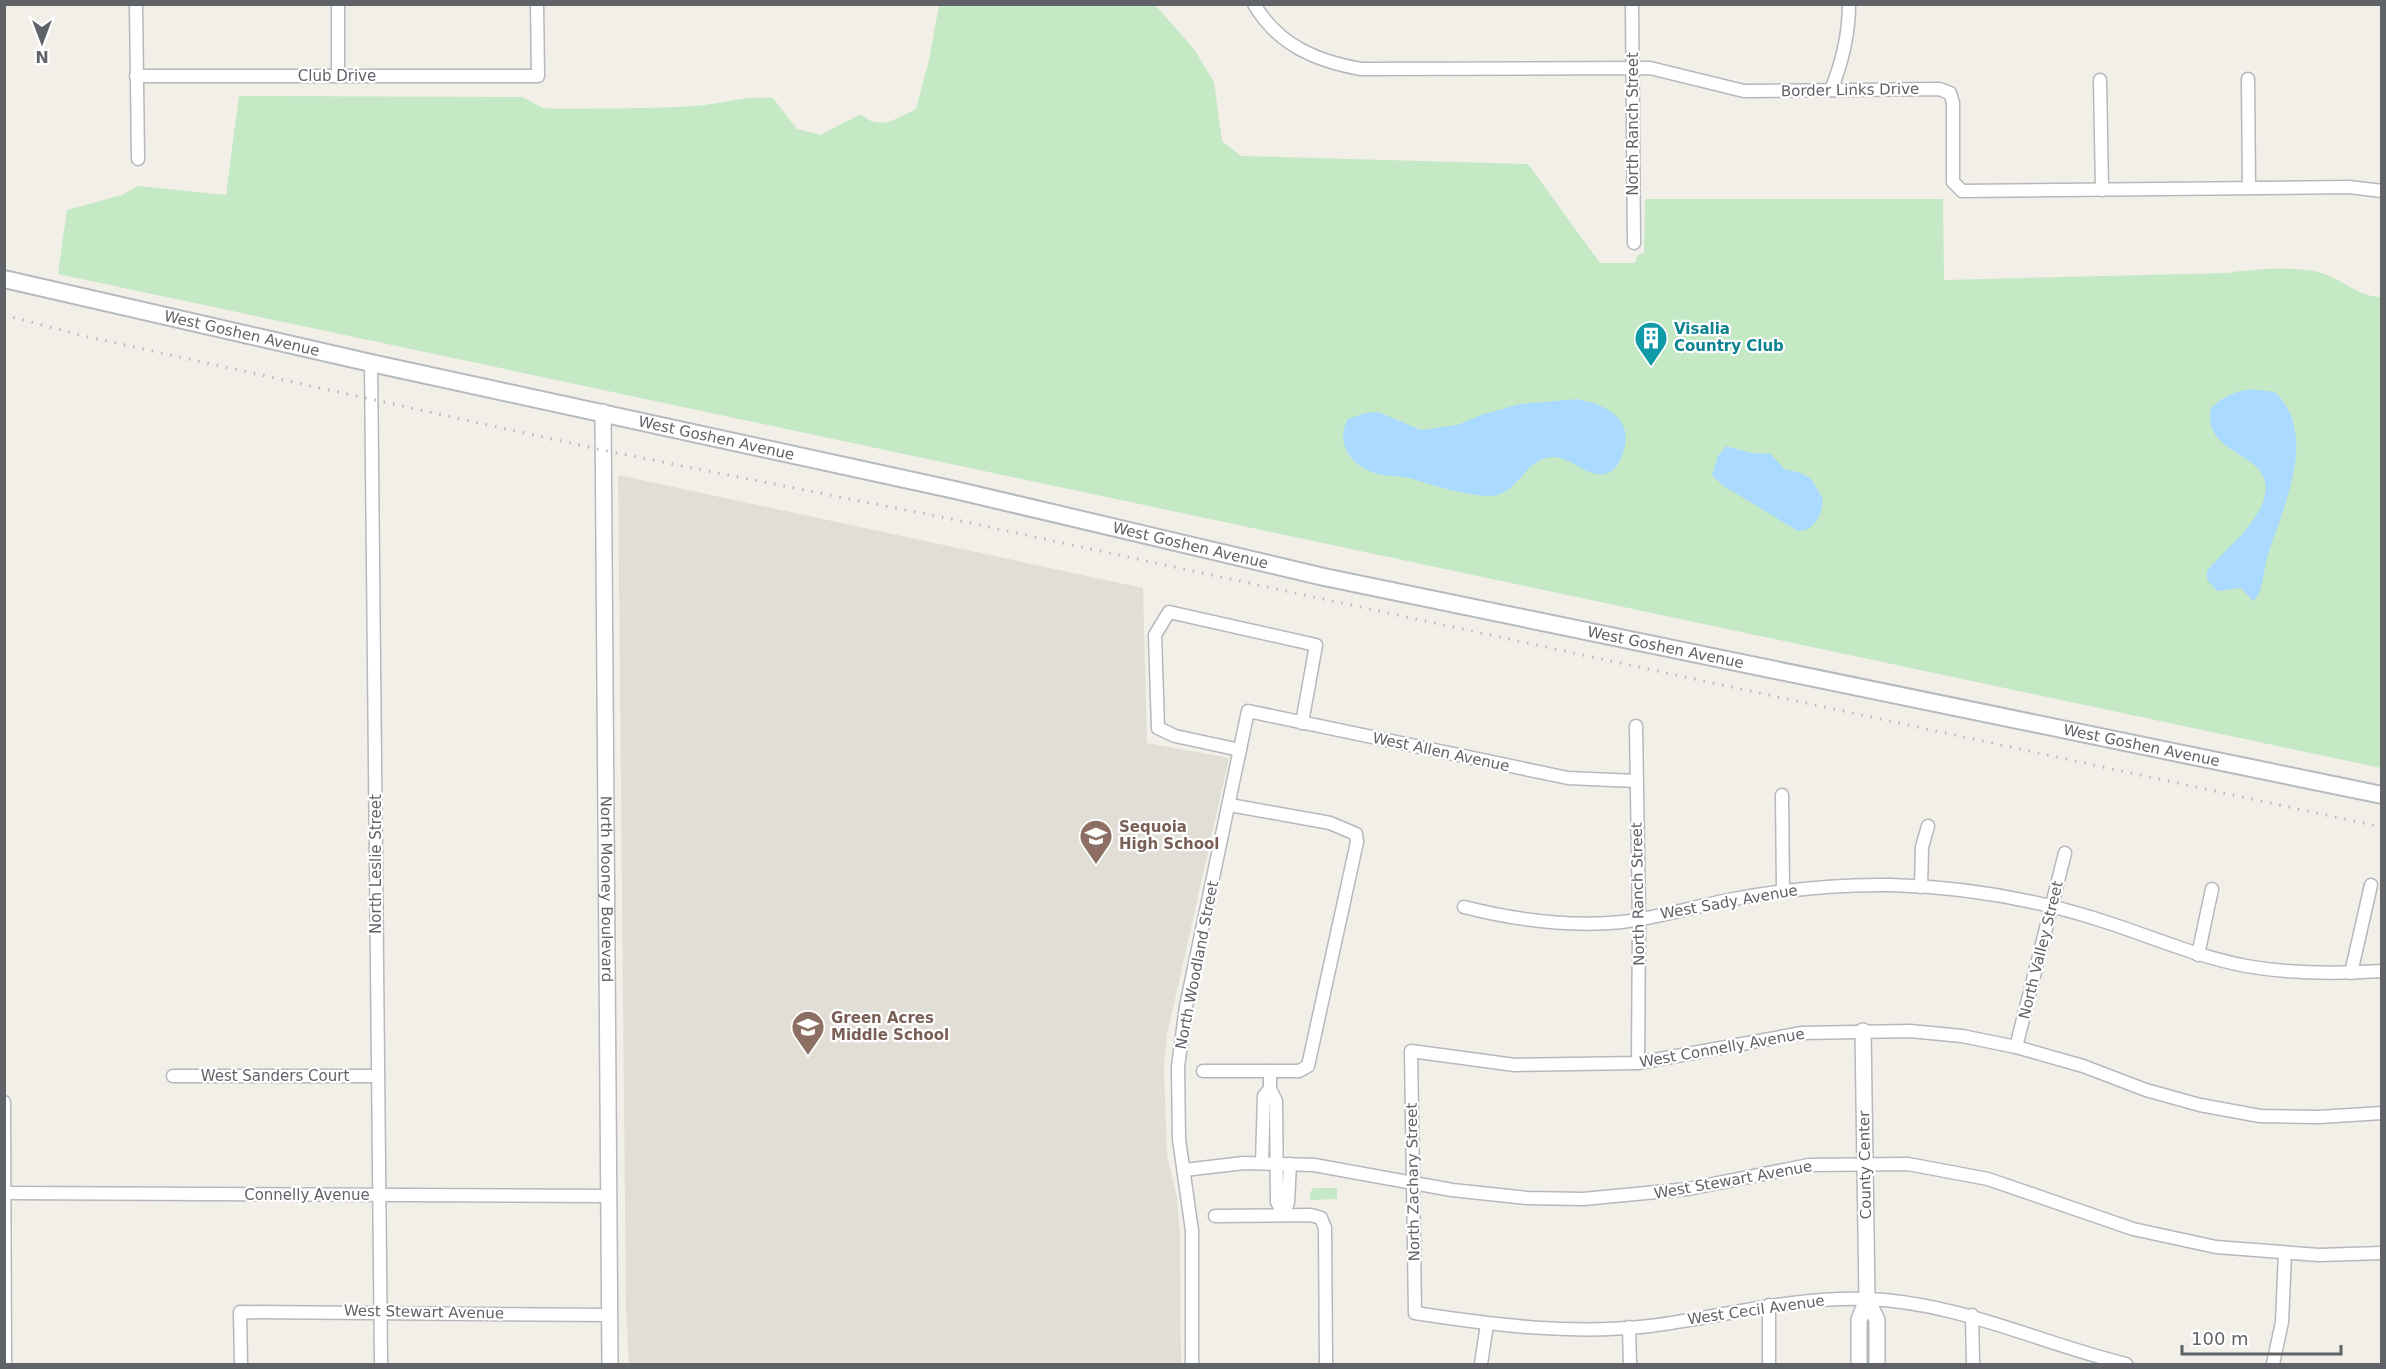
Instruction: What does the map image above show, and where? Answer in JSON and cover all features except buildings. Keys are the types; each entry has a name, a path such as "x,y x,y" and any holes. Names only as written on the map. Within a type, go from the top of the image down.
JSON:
{"main road":[{"name":"West Goshen Avenue","path":"4,279 371,363 955,490 1335,579 2382,795"}],"street":[{"path":"136,4 138,159"},
{"path":"338,4 338,76"},
{"name":"Club Drive","path":"136,76 538,75 537,4"},
{"name":"Border Links Drive","path":"1254,4 1263,20 1282,39 1306,55 1334,64 1361,69 1650,68 1744,91 1939,88 1950,93 1953,103 1953,182 1962,191 2349,187 2382,191"},
{"name":"North Ranch Street","path":"1632,4 1634,243"},
{"path":"1831,90 1844,51 1850,4"},
{"path":"2248,79 2249,188"},
{"path":"2100,80 2102,190"},
{"name":"North Leslie Street","path":"371,363 381,1365"},
{"name":"North Mooney Boulevard","path":"603,412 610,1365"},
{"path":"1240,750 1175,736 1158,728 1155,635 1168,612 1316,645 1302,723"},
{"name":"West Allen Avenue","path":"1248,711 1568,778 1636,781"},
{"name":"North Woodland Street","path":"1192,1365 1192,1231 1177,1095 1181,1036 1248,711"},
{"name":"North Ranch Street","path":"1636,726 1639,919 1638,1063"},
{"path":"1782,795 1783,890"},
{"path":"1203,1071 1299,1071 1308,1066 1357,842 1356,834 1330,824 1230,805"},
{"path":"1921,886 1922,847 1928,826"},
{"name":"North Valley Street","path":"2016,1047 2065,854"},
{"name":"West Sady Avenue","path":"1464,907 1540,921 1585,924 1639,919 1783,890 1863,885 1921,886 1997,895 2053,907 2113,924 2198,955 2276,971 2351,973 2382,971"},
{"path":"2351,973 2371,885"},
{"path":"2198,955 2212,889"},
{"name":"County Center","path":"1859,1365 1859,1320 1867,1299 1863,1031"},
{"name":"West Connelly Avenue","path":"1411,1051 1515,1065 1638,1063 1802,1033 1910,1031 1962,1036 2016,1047 2083,1066 2146,1090 2250,1114 2319,1116 2382,1113"},
{"name":"North Zachary Street","path":"1411,1051 1414,1314"},
{"path":"1270,1071 1270,1089 1276,1101 1283,1163 1283,1193 1277,1202 1284,1215"},
{"name":"West Sanders Court","path":"173,1076 377,1076"},
{"path":"1262,1163 1264,1096 1270,1089"},
{"path":"4,1102 5,1365"},
{"name":"West Stewart Avenue","path":"1184,1170 1283,1163 1340,1168 1496,1196 1599,1198 1688,1189 1800,1167 1866,1163 1908,1164 1949,1170 2026,1191 2133,1229 2216,1246 2285,1253 2382,1253"},
{"name":"Connelly Avenue","path":"6,1193 607,1196"},
{"path":"1215,1216 1311,1215 1321,1218 1325,1227 1326,1365"},
{"path":"2273,1365 2282,1322 2285,1253"},
{"name":"West Cecil Avenue","path":"1414,1314 1507,1327 1629,1327 1769,1305 1825,1299 1867,1299 1911,1303 1972,1316 2077,1352 2126,1365"},
{"name":"County Center","path":"1867,1299 1876,1320 1877,1365"},
{"path":"1769,1305 1769,1365"},
{"name":"West Stewart Avenue","path":"241,1365 240,1312 380,1311 608,1315"},
{"path":"1972,1316 1973,1365"},
{"path":"1481,1365 1487,1324"},
{"path":"1629,1327 1630,1365"}],"shaded area":[{"path":"618,475 1143,588 1147,743 1229,758 1167,1035 1164,1069 1167,1156 1177,1197 1180,1235 1181,1364 629,1364 626,1308"}],"green space":[{"name":"Visalia Country Club","path":"939,5 1155,5 1194,49 1214,82 1222,141 1241,156 1528,164 1600,263 1635,263 1638,255 1644,253 1645,199 1943,199 1944,280 2228,273 2288,269 2321,273 2365,294 2381,297 2381,768 58,274 67,210 122,195 138,186 226,195 239,96 522,97 543,108 559,109 677,107 763,97 773,98 797,129 820,135 861,114 881,123 916,109 929,60"},
{"path":"1313,1188 1337,1188 1337,1199 1310,1200"}],"water":[{"path":"2250,389 2275,392 2288,410 2295,429 2296,451 2294,473 2288,495 2267,558 2261,587 2253,601 2241,588 2217,591 2207,580 2207,571 2254,519 2266,491 2263,476 2255,465 2218,438 2211,425 2211,408 2229,396"},
{"path":"1577,399 1607,409 1621,422 1625,430 1626,440 1623,452 1612,471 1597,474 1560,458 1552,457 1536,463 1505,491 1489,496 1455,491 1408,478 1377,474 1353,460 1344,445 1344,428 1348,419 1366,413 1378,412 1421,430 1457,425 1484,414 1520,404"},
{"path":"1726,446 1751,453 1771,454 1784,469 1801,473 1811,479 1823,499 1819,516 1813,525 1798,531 1722,485 1712,475 1718,456"}],"railway":[{"path":"4,315 84,336 602,450 961,521 2382,827"}],"place":[{"name":"Visalia Country Club","path":"1651,367"},
{"name":"Sequoia High School","path":"1096,865"},
{"name":"Green Acres Middle School","path":"808,1056"}]}
